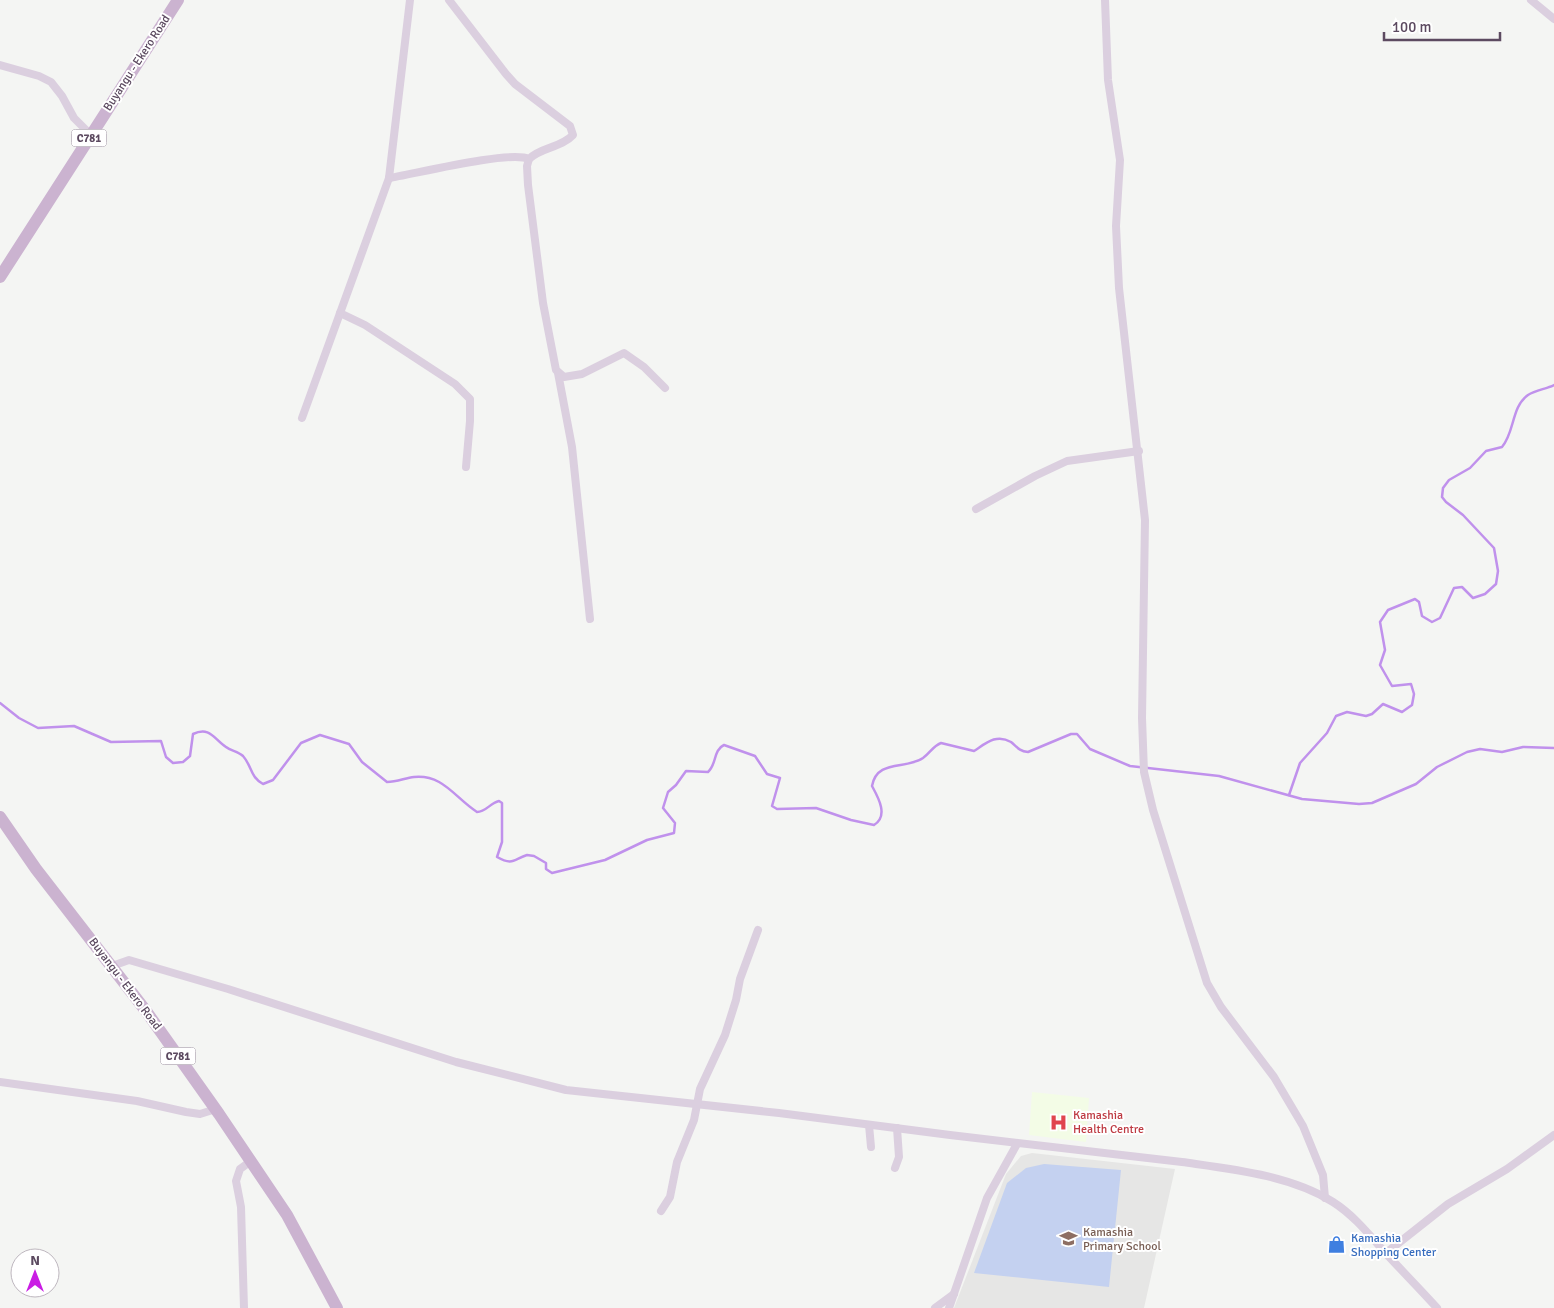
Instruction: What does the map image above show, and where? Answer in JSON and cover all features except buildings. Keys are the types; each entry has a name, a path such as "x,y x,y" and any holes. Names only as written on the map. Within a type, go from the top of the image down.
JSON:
{"main road":[{"name":"Buyangu - Ekero Road","path":"0,277 178,0"},
{"name":"Buyangu - Ekero Road","path":"0,817 36,869 112,966 216,1109 287,1215 337,1308"}],"street":[{"path":"302,418 388,178 410,0"},
{"path":"449,0 515,84 572,129 573,136 568,140 536,153 529,159 527,166 542,293 572,446 590,619"},
{"path":"1105,0 1108,80 1120,160 1116,226 1119,288 1139,450 1145,520 1142,718 1144,772 1207,983 1221,1007 1274,1076 1304,1126 1321,1167 1325,1198"},
{"path":"1531,0 1554,19"},
{"path":"0,65 39,76 51,82 62,96 74,118 91,135"},
{"path":"388,178 516,156 529,159"},
{"path":"340,313 365,326 455,384 470,399 466,467"},
{"path":"558,373 564,377 574,377 624,353 644,367 665,388"},
{"path":"976,510 1035,476 1067,461 1139,450"},
{"path":"660,1211 670,1197 680,1153 694,1120 696,1104 707,1071 725,1035 736,1000 740,979 758,930"},
{"path":"112,966 129,960 228,989 456,1062 566,1090 1219,1167 1282,1182 1325,1198 1356,1221 1437,1308"},
{"path":"0,1082 137,1101 200,1114 216,1109"},
{"path":"870,1125 871,1147"},
{"path":"895,1168 899,1157 896,1128"},
{"path":"1386,1253 1448,1204 1507,1169 1554,1134"},
{"path":"949,1308 987,1198 1017,1144"},
{"path":"244,1308 241,1207 236,1182 240,1169 251,1161"},
{"path":"935,1308 954,1294"}],"shaded area":[{"name":"Kamashia Health Centre","path":"1032,1092 1089,1098 1086,1142 1029,1135"},
{"name":"Kamashia Primary School","path":"1032,1153 1175,1169 1144,1308 954,1308 1006,1174 1021,1156"},
{"path":"1044,1164 1121,1170 1109,1287 974,1273 1007,1183 1026,1168"}],"waterway":[{"path":"1289,795 1300,763 1327,733 1336,716 1347,712 1366,716 1372,714 1383,704 1402,712 1412,705 1414,694 1411,684 1392,686 1380,665 1385,650 1380,622 1388,610 1415,599 1419,602 1422,616 1432,622 1440,618 1454,588 1462,587 1473,598 1485,594 1496,584 1498,571 1494,548 1463,515 1446,502 1442,497 1443,488 1449,480 1470,468 1486,451 1502,447 1519,406 1528,395 1554,385"},
{"path":"0,703 19,718 38,728 74,726 111,742 161,741 166,757 173,763 183,762 190,756 193,734 208,732 222,744 243,756 253,775 263,784 273,780 301,743 320,735 349,744 362,762 387,782 414,777 433,779 448,788 477,812 483,811 499,801 502,803 502,842 497,857 502,860 513,861 527,855 534,856 546,863 546,869 552,873 605,860 647,840 674,833 675,823 663,808 668,792 676,785 686,771 708,772 713,765 718,750 724,745 755,756 767,774 780,778 772,806 777,809 816,808 851,820 874,825 881,817 882,812 872,786 875,778 886,768 916,762 941,743 974,751 991,741 1000,739 1011,742 1020,750 1028,752 1071,734 1077,734 1090,749 1130,766 1219,776 1302,799 1359,804 1372,803 1416,784 1437,767 1467,752 1480,749 1502,752 1523,747 1554,748"}],"place":[{"name":"Kamashia Health Centre","path":"1059,1122"},
{"name":"Kamashia Primary School","path":"1069,1239"},
{"name":"Kamashia Shopping Center","path":"1337,1245"}]}
